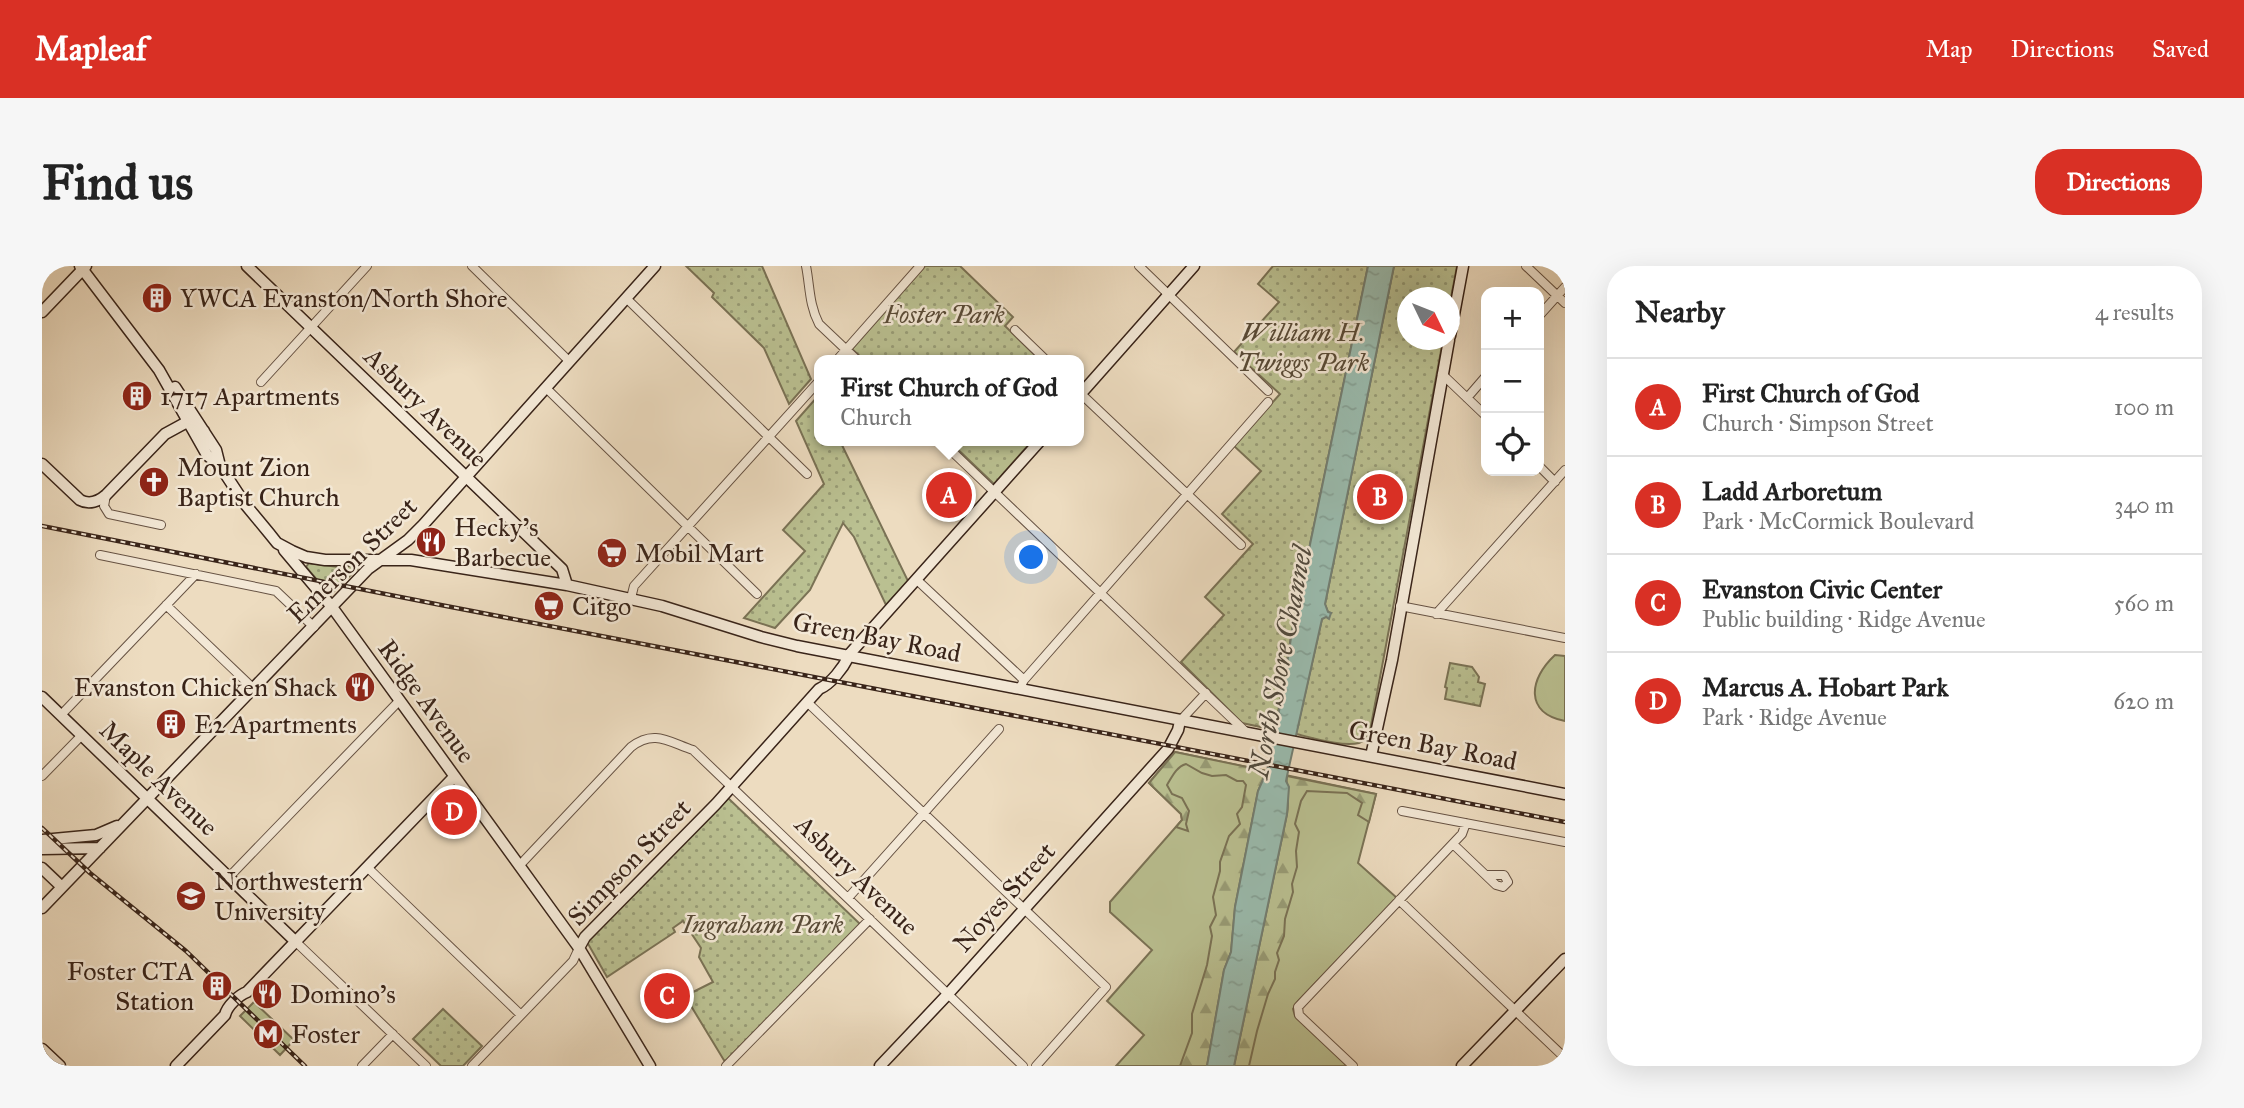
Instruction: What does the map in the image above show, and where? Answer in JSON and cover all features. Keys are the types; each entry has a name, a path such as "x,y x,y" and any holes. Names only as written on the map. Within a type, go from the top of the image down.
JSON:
{"street":[{"name":"Asbury Avenue","path":"247,266 562,569 567,585"},
{"path":"261,382 367,266"},
{"path":"472,266 569,361"},
{"name":"Emerson Street","path":"42,908 368,569 415,533 655,266"},
{"path":"806,266 811,306 819,324 852,355"},
{"path":"842,355 920,266"},
{"path":"1139,266 1268,391"},
{"path":"1084,388 1194,266"},
{"path":"1459,287 1463,266"},
{"path":"1526,266 1565,303"},
{"path":"42,312 83,267 159,370 207,455 220,466"},
{"path":"1544,310 1565,287"},
{"path":"626,298 807,474"},
{"path":"1015,330 1041,355"},
{"path":"1371,756 1447,350"},
{"path":"159,370 173,384 204,430 216,450 220,466"},
{"path":"1442,374 1483,413"},
{"path":"1467,398 1481,382"},
{"path":"631,598 634,586 814,387"},
{"path":"546,388 757,594"},
{"path":"1084,399 1241,545"},
{"path":"917,580 1022,684 1268,402"},
{"path":"187,422 204,430"},
{"path":"42,464 80,500 97,501 165,434 187,422"},
{"path":"946,446 1247,733"},
{"name":"Simpson Street","path":"472,1066 573,961 585,937 716,804 819,689 845,665 849,656 1036,446"},
{"name":"Green Bay Road","path":"220,466 255,517 277,542 306,557 325,560 411,559 567,585 680,611 761,638 849,656 1022,684 1180,720 1565,794"},
{"path":"1436,614 1565,470"},
{"path":"1544,471 1555,482"},
{"path":"106,495 104,506 109,514 161,525"},
{"name":"Ridge Avenue","path":"277,542 332,607 579,948 650,1066"},
{"path":"100,555 275,591 314,627"},
{"path":"61,715 196,574"},
{"path":"166,605 254,689"},
{"path":"1400,606 1565,638"},
{"name":"Noyes Street","path":"880,1066 948,994 1160,756 1162,746 1172,728 1206,693"},
{"name":"Maple Avenue","path":"42,697 426,1066"},
{"path":"229,877 399,701"},
{"path":"807,702 1106,987 1036,1066"},
{"path":"848,898 999,729"},
{"path":"42,776 82,735"},
{"name":"Asbury Avenue","path":"519,866 631,747 647,737 655,737 693,750 1023,1066"},
{"path":"176,1066 226,1015 226,1010 296,942 454,777"},
{"path":"1402,811 1565,842"},
{"path":"1353,1066 1300,1015 1297,1010 1299,1004 1453,844 1462,834 1466,823"},
{"path":"42,840 96,835 123,824"},
{"path":"1453,844 1486,875"},
{"path":"42,849 100,848"},
{"path":"42,868 62,887"},
{"path":"368,868 521,1015"},
{"path":"1399,900 1565,1058"},
{"path":"726,1066 870,919"},
{"path":"1462,1066 1565,958"},
{"path":"362,1066 393,1034"},
{"path":"42,1049 60,1066"}],"green space":[{"path":"686,266 762,266 811,379 789,404 764,348 712,297 714,293"},
{"name":"Foster Park","path":"925,266 960,266 1013,317 1005,326 1035,355 859,355 852,349"},
{"name":"William H. Twiggs Park","path":"1273,266 1368,266 1292,631 1275,730 1242,723 1181,662 1224,615 1205,597 1253,544 1222,514 1261,471 1234,446 1280,394 1234,352 1279,302 1258,284"},
{"path":"1394,266 1457,266 1453,287 1397,287 1397,350 1441,350 1370,731 1359,743 1337,743 1296,734 1322,619 1331,613 1325,604"},
{"path":"814,401 814,446 842,446 908,581 886,605 854,537 843,523 810,590 775,628 744,618 805,551 783,530 824,484 796,421"},
{"path":"954,446 1028,446 994,484"},
{"path":"309,563 358,568 330,595 306,567"},
{"path":"1555,655 1565,656 1565,721 1542,711 1535,694 1540,674"},
{"path":"1450,663 1472,667 1479,677 1478,682 1485,684 1480,706 1445,699"},
{"path":"1175,752 1376,794 1358,863 1397,898 1293,1009 1295,1016 1346,1064 1344,1066 1116,1066 1144,1035 1107,1001 1152,950 1110,912 1110,902 1182,820 1181,814 1149,783"},
{"path":"1175,752 1267,771 1258,791 1235,907 1231,952 1224,970 1207,1066 1180,1066 1192,1033 1192,1014 1207,965 1212,936 1210,927 1216,915 1213,897 1220,862 1229,836 1240,824 1237,814 1242,807 1246,785 1243,781 1226,775 1212,776 1183,765 1167,785 1172,794 1182,798 1189,811 1186,824 1188,831 1176,827 1182,820 1181,814 1149,783"},
{"path":"1287,776 1376,794 1369,822 1358,815 1362,803 1347,793 1307,791 1301,801 1295,824 1299,832 1297,867 1285,919 1284,936 1277,953 1279,960 1275,979 1268,994 1249,1066 1234,1066 1287,814"},
{"path":"450,789 473,818 460,834 434,805"},
{"name":"Ingraham Park","path":"728,798 860,924 725,1062 685,996 713,982 699,957 701,948 683,921 673,928 675,932 607,977 587,942"},
{"path":"254,1002 294,1040 280,1055 240,1016"},
{"path":"443,1009 482,1046 463,1066 441,1066 413,1039"}],"water":[{"path":"1368,266 1394,266 1325,604 1331,613 1329,619 1322,619 1287,776 1287,814 1234,1066 1207,1066 1224,970 1231,952 1235,907 1258,791 1267,771 1292,631"}],"railway":[{"path":"42,526 1565,822"},
{"path":"42,828 90,873 186,951 305,1066"}],"place":[{"name":"YWCA Evanston/North Shore","path":"157,298"},
{"name":"1717 Apartments","path":"137,396"},
{"name":"Mount Zion Baptist Church","path":"154,482"},
{"name":"First Church of God","path":"949,495"},
{"name":"Ladd Arboretum","path":"1380,497"},
{"name":"Hecky's Barbecue","path":"431,542"},
{"name":"Mobil Mart","path":"612,553"},
{"name":"Citgo","path":"549,606"},
{"name":"Evanston Chicken Shack","path":"360,687"},
{"name":"E2 Apartments","path":"171,724"},
{"name":"Marcus A. Hobart Park","path":"454,812"},
{"name":"Northwestern University","path":"191,896"},
{"name":"Foster CTA Station","path":"217,986"},
{"name":"Domino's","path":"267,994"},
{"name":"Evanston Civic Center","path":"667,996"},
{"name":"Foster","path":"268,1034"}],"water label":[{"name":"North Shore Channel","path":"1280,662"}]}
